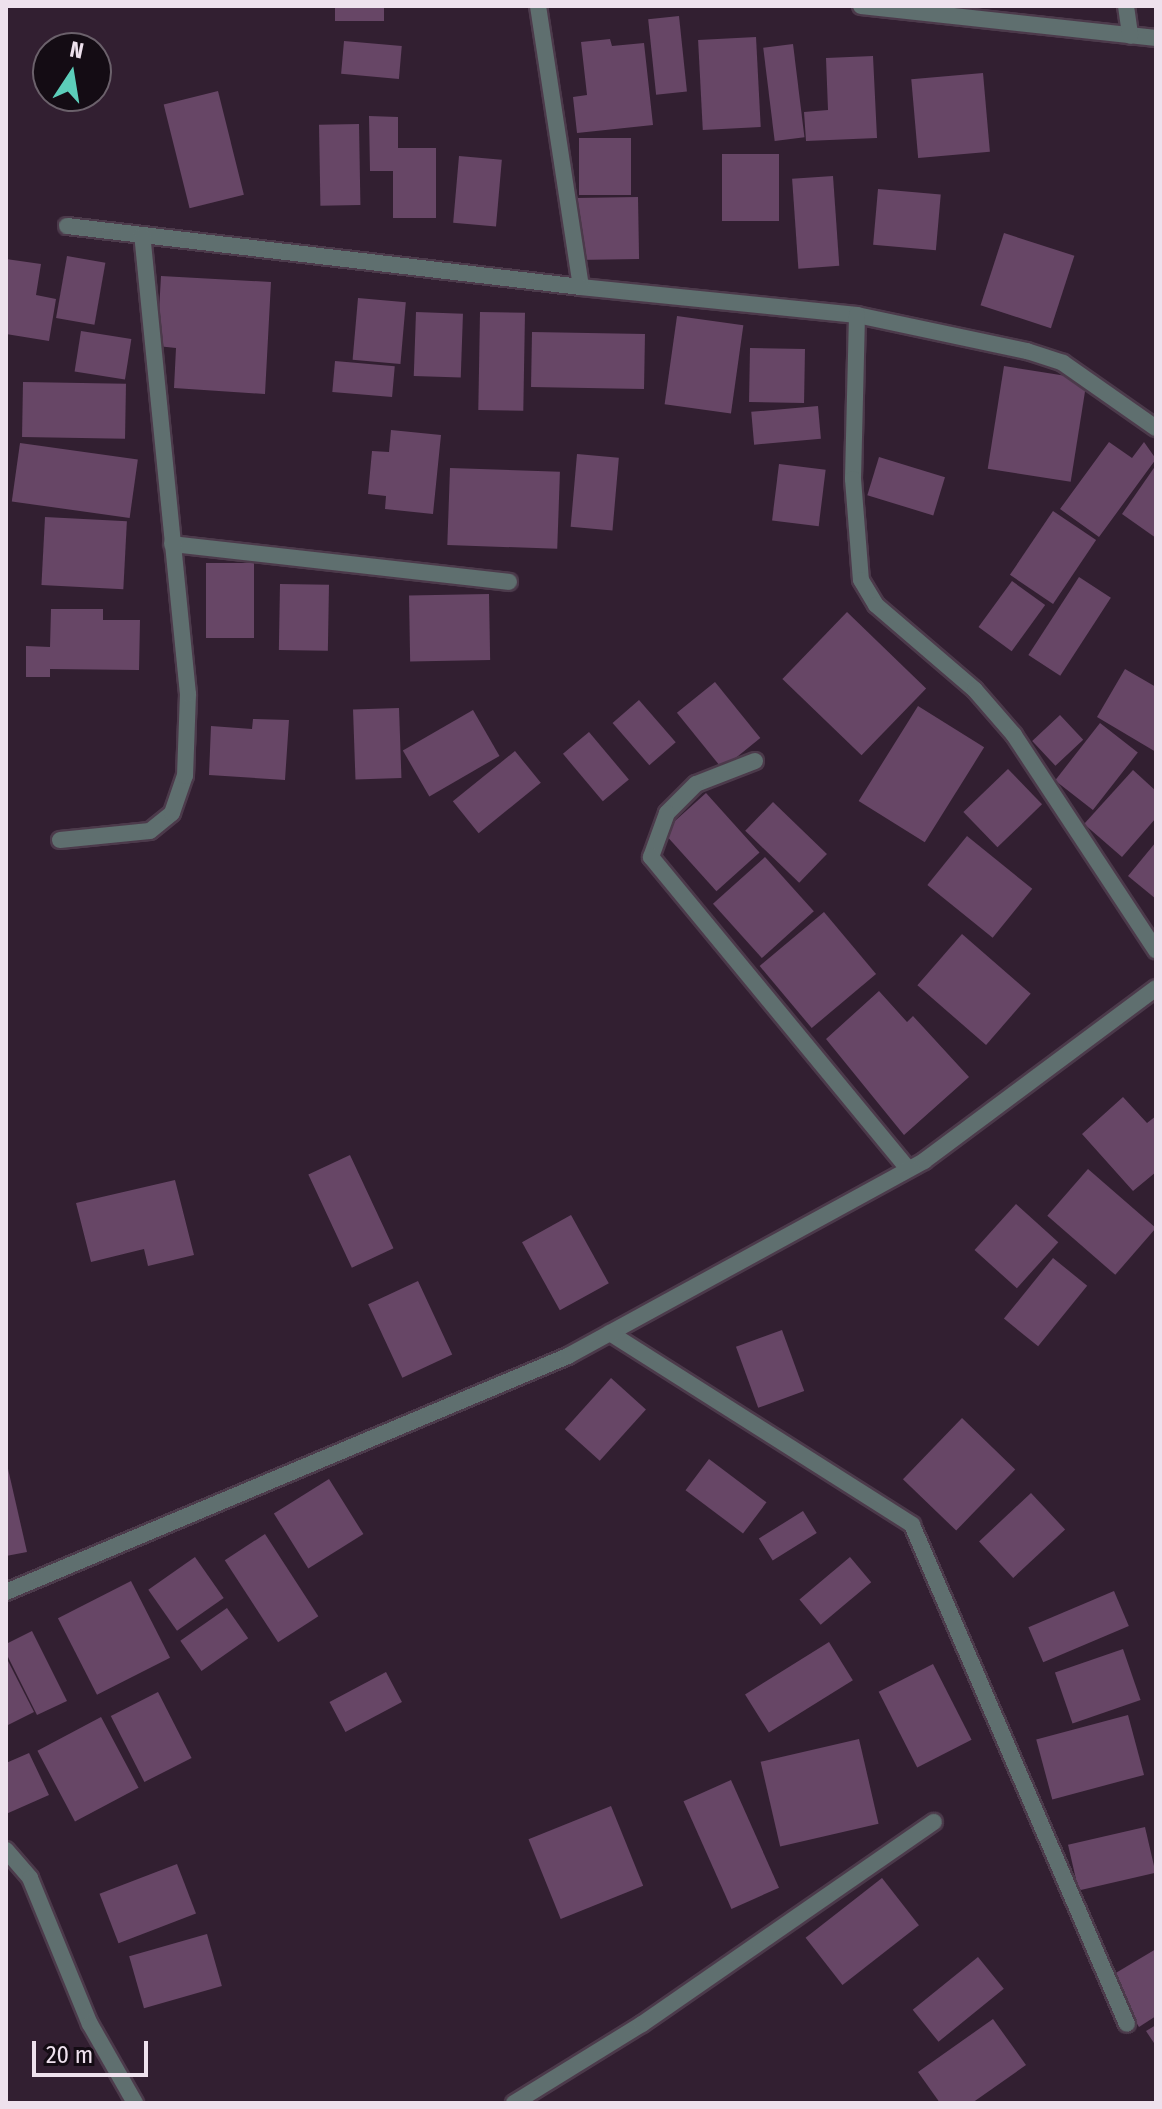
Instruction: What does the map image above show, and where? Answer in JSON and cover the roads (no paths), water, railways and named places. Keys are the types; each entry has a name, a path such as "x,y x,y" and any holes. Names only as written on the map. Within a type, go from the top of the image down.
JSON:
{"street":[{"path":"538,6 581,287"},
{"path":"861,6 1156,38"},
{"path":"1126,6 1130,36"},
{"path":"67,226 581,287 857,315 1063,363 1156,428"},
{"path":"60,840 150,831 172,813 185,776 188,694 142,236"},
{"path":"857,315 853,479 861,580 876,605 975,690 1014,735 1156,950"},
{"path":"172,544 509,582"},
{"path":"755,761 696,784 667,813 651,857 908,1169"},
{"path":"6,1592 213,1510 610,1333 908,1169 1156,988"},
{"path":"610,1333 912,1525 1127,2024"},
{"path":"514,2103 642,2024 934,1822"},
{"path":"6,1850 30,1878 90,2024 135,2103"}]}
